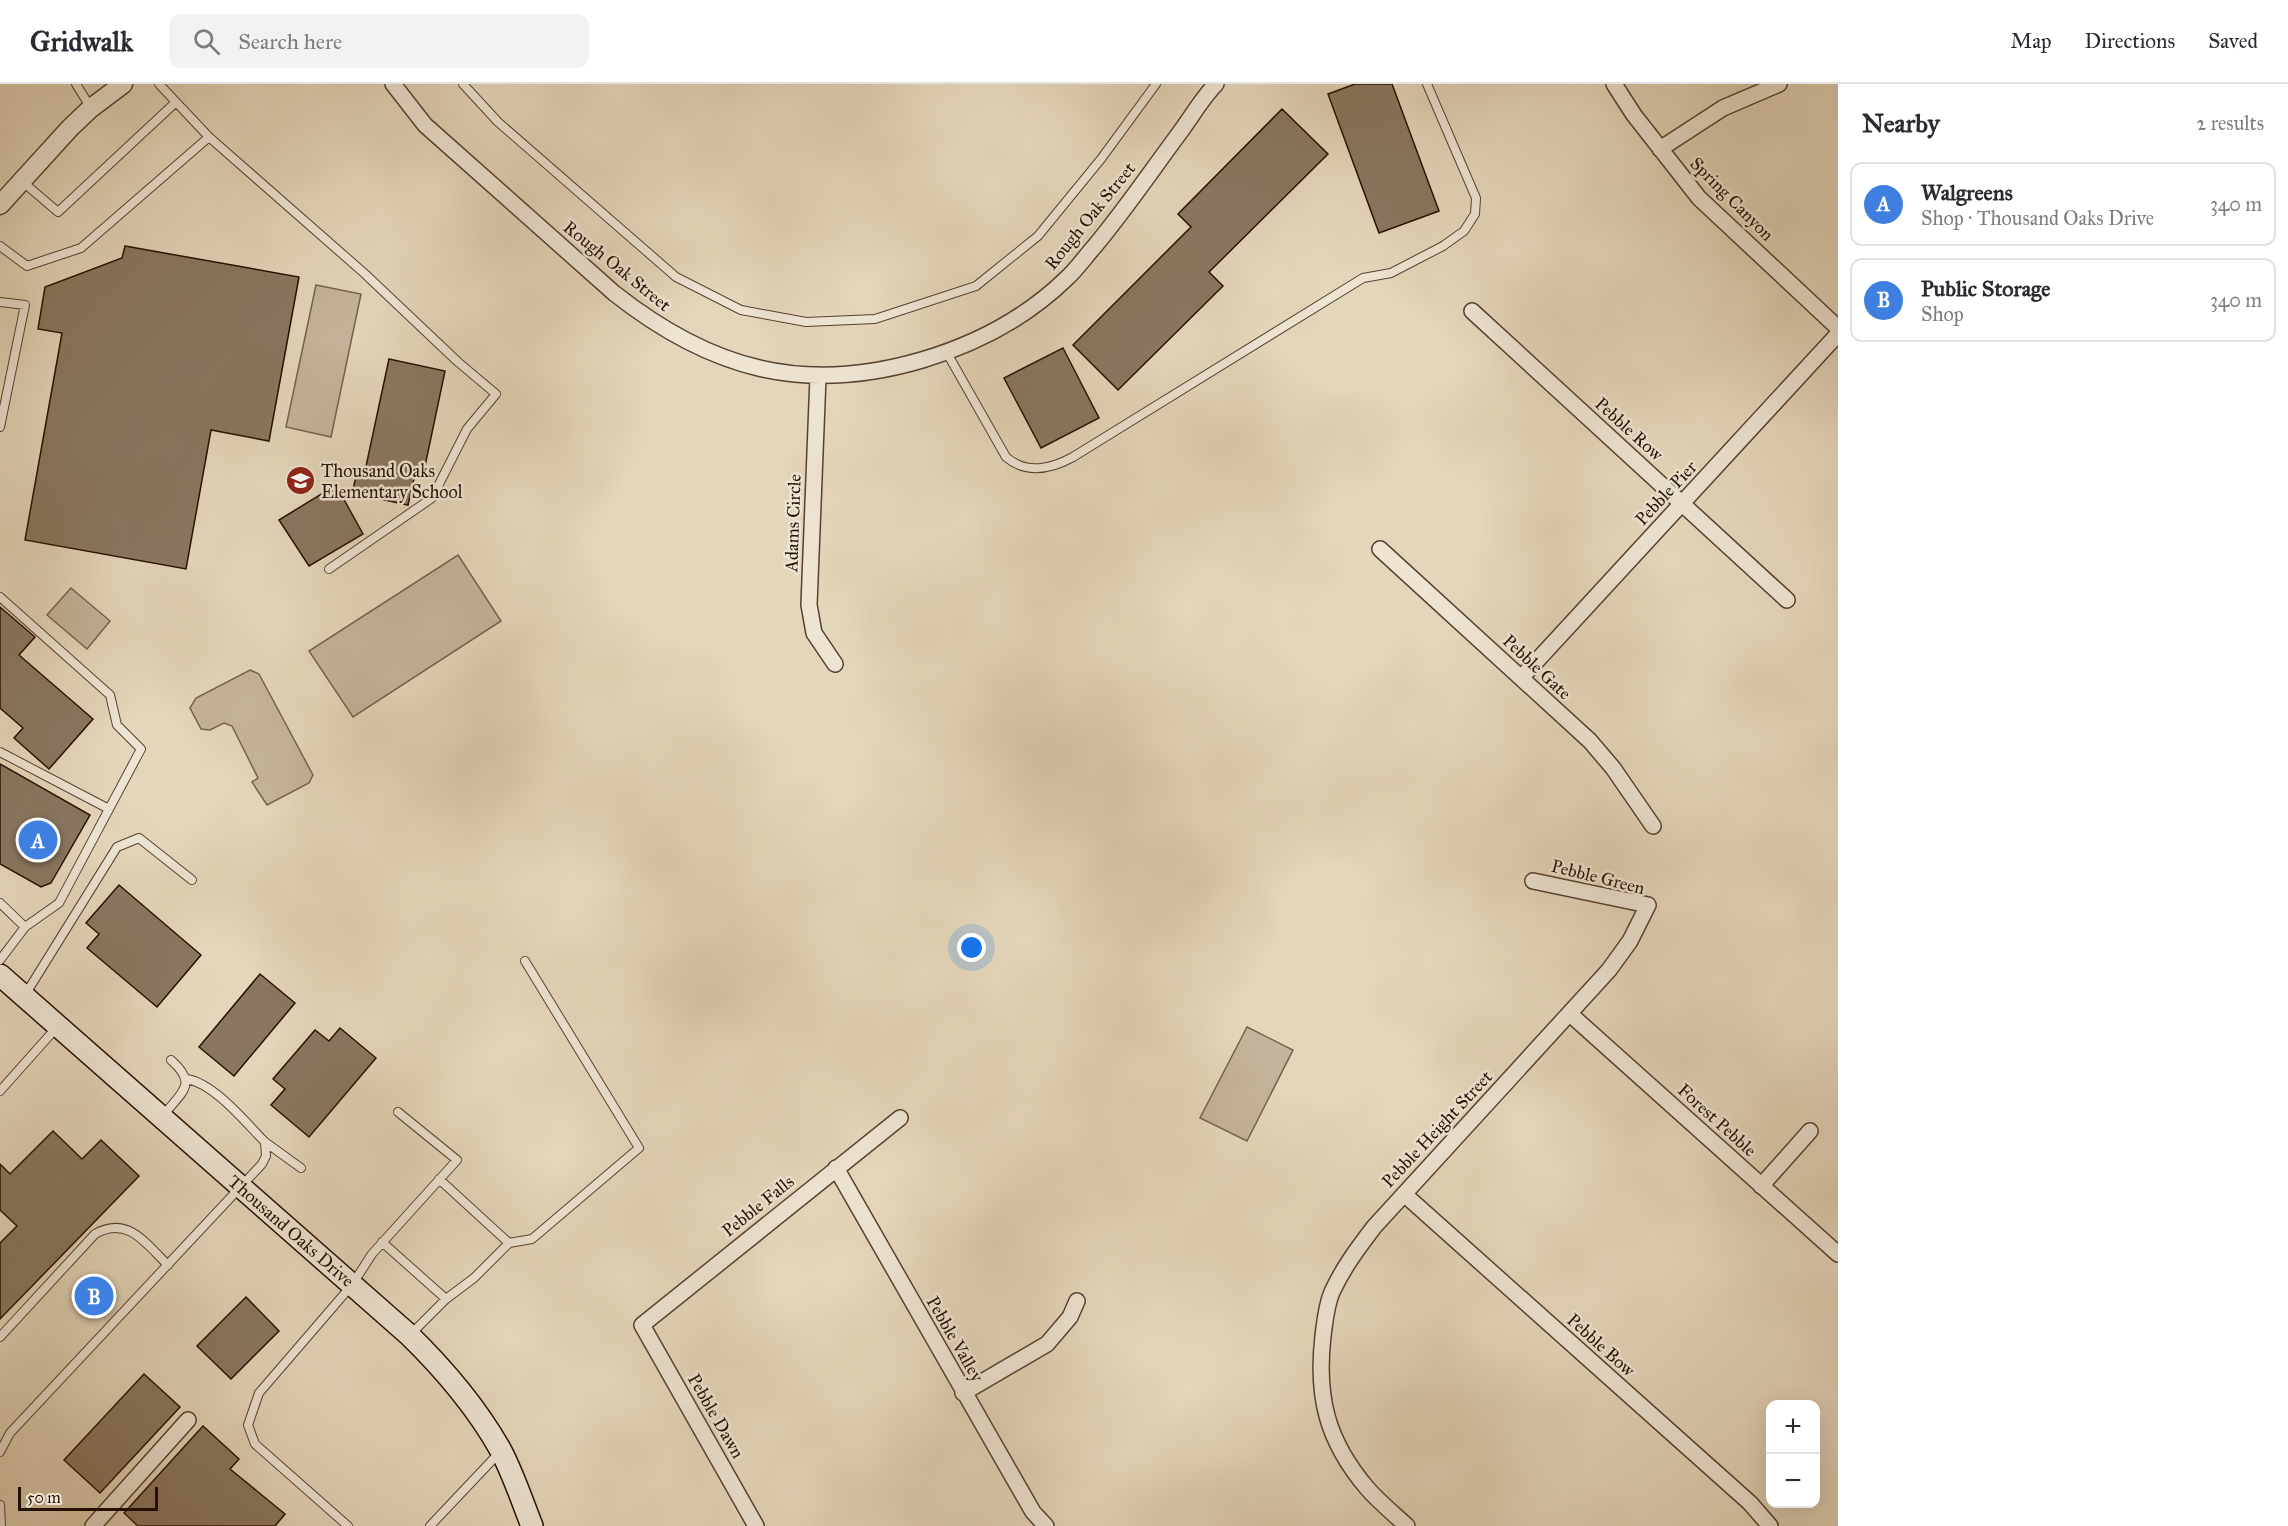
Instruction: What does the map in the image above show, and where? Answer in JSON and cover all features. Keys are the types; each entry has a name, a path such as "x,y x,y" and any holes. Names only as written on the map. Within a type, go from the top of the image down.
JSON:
{"main road":[{"name":"Thousand Oaks Drive","path":"0,975 410,1335 452,1379 478,1414 501,1452 532,1526"}],"street":[{"path":"0,205 91,108 123,84"},
{"name":"Rough Oak Street","path":"393,84 425,125 641,315 703,350 736,362 770,371 818,377 889,370 947,353 980,339 1018,317 1068,278 1116,220 1213,85"},
{"name":"Spring Canyon","path":"1614,84 1634,115 1700,198 1838,328"},
{"path":"1660,149 1723,108 1779,84"},
{"name":"Pebble Row","path":"1472,311 1787,600"},
{"name":"Pebble Pier","path":"1521,678 1838,334"},
{"name":"Adams Circle","path":"818,377 809,605 814,633 835,664"},
{"name":"Pebble Gate","path":"1380,549 1590,741 1613,768 1653,826"},
{"name":"Pebble Green","path":"1533,881 1648,905 1626,947"},
{"name":"Pebble Height Street","path":"1407,1526 1368,1489 1344,1456 1326,1419 1321,1389 1320,1361 1326,1312 1331,1293 1350,1258 1374,1227 1570,1014 1626,947"},
{"name":"Forest Pebble","path":"1570,1014 1838,1254"},
{"name":"Pebble Falls","path":"642,1325 900,1118"},
{"path":"1761,1185 1810,1131"},
{"name":"Pebble Valley","path":"836,1168 963,1393 1033,1512 1046,1526"},
{"name":"Pebble Bow","path":"1404,1194 1750,1503 1770,1526"},
{"path":"963,1393 1047,1344 1070,1317 1077,1301"},
{"name":"Pebble Dawn","path":"642,1325 756,1526"},
{"path":"93,1526 188,1420"}],"lane":[{"path":"76,84 91,108"},
{"path":"159,84 209,137 364,273 458,363 496,394 467,429 432,498 329,569"},
{"path":"463,84 498,122 676,277 741,310 806,322 875,319 976,286 1038,236 1101,159 1156,84"},
{"path":"947,353 1006,457 1015,465 1040,469 1073,457 1363,278 1391,273 1443,246 1464,231 1475,214 1476,198 1427,84"},
{"path":"21,181 58,212 176,102"},
{"path":"0,246 27,266 81,248 209,137"},
{"path":"0,302 25,305 0,427"},
{"path":"0,597 110,695 117,725 141,749 58,903 26,927 0,960"},
{"path":"0,752 109,809"},
{"path":"24,996 117,847 139,838 192,880"},
{"path":"0,903 26,927"},
{"path":"410,1335 446,1299 474,1278 509,1243 532,1239 639,1148 525,961"},
{"path":"0,1091 58,1026"},
{"path":"162,1117 186,1086 187,1079 182,1070 171,1060"},
{"path":"187,1079 198,1081 220,1098 265,1142 300,1168"},
{"path":"348,1526 255,1444 248,1425 259,1393 352,1285 382,1242 457,1160 398,1112"},
{"path":"0,1452 10,1433 262,1164 266,1156 265,1142"},
{"path":"439,1179 509,1243"},
{"path":"0,1337 95,1234 105,1228 118,1227 136,1233 168,1265"},
{"path":"382,1242 446,1299"},
{"path":"430,1526 501,1452"},
{"path":"0,1505 1,1526"}],"shaded area":[{"path":"316,285 361,294 331,437 286,427"},
{"path":"458,555 501,621 353,717 309,651"},
{"path":"71,588 110,621 87,649 47,615"},
{"path":"250,670 259,674 313,775 309,783 267,805 252,782 258,778 232,726 224,723 210,730 201,729 190,708 196,698"},
{"path":"1247,1027 1293,1050 1247,1141 1200,1118"}],"building":[{"path":"1355,84 1392,84 1439,211 1379,233 1328,94"},
{"path":"1282,109 1328,154 1209,272 1223,286 1118,390 1073,345 1191,227 1178,214"},
{"path":"125,246 299,277 269,441 211,430 186,569 25,540 62,333 38,329 45,287 122,258"},
{"path":"1063,348 1099,418 1041,448 1004,378"},
{"path":"389,359 445,371 424,471 416,470 408,505 352,493 358,469 365,471"},
{"path":"336,485 363,534 309,566 279,520"},
{"path":"0,607 35,637 19,655 93,719 49,769 14,738 23,728 0,708"},
{"path":"0,764 90,815 51,883 41,887 0,864"},
{"path":"119,885 201,955 157,1007 87,948 99,934 86,923"},
{"path":"260,974 295,1003 234,1076 199,1047"},
{"path":"340,1028 376,1058 309,1137 271,1105 285,1089 273,1079 315,1030 329,1041"},
{"path":"53,1131 82,1159 101,1140 139,1176 0,1319 0,1243 17,1226 0,1210 0,1164 10,1174"},
{"path":"246,1297 279,1331 231,1379 197,1346"},
{"path":"144,1374 180,1407 100,1493 64,1460"},
{"path":"203,1426 239,1459 230,1469 285,1514 275,1526 138,1526 124,1513"}],"place":[{"name":"Thousand Oaks Elementary School","path":"300,481"},
{"name":"Walgreens","path":"38,840"},
{"name":"Public Storage","path":"94,1296"}]}
